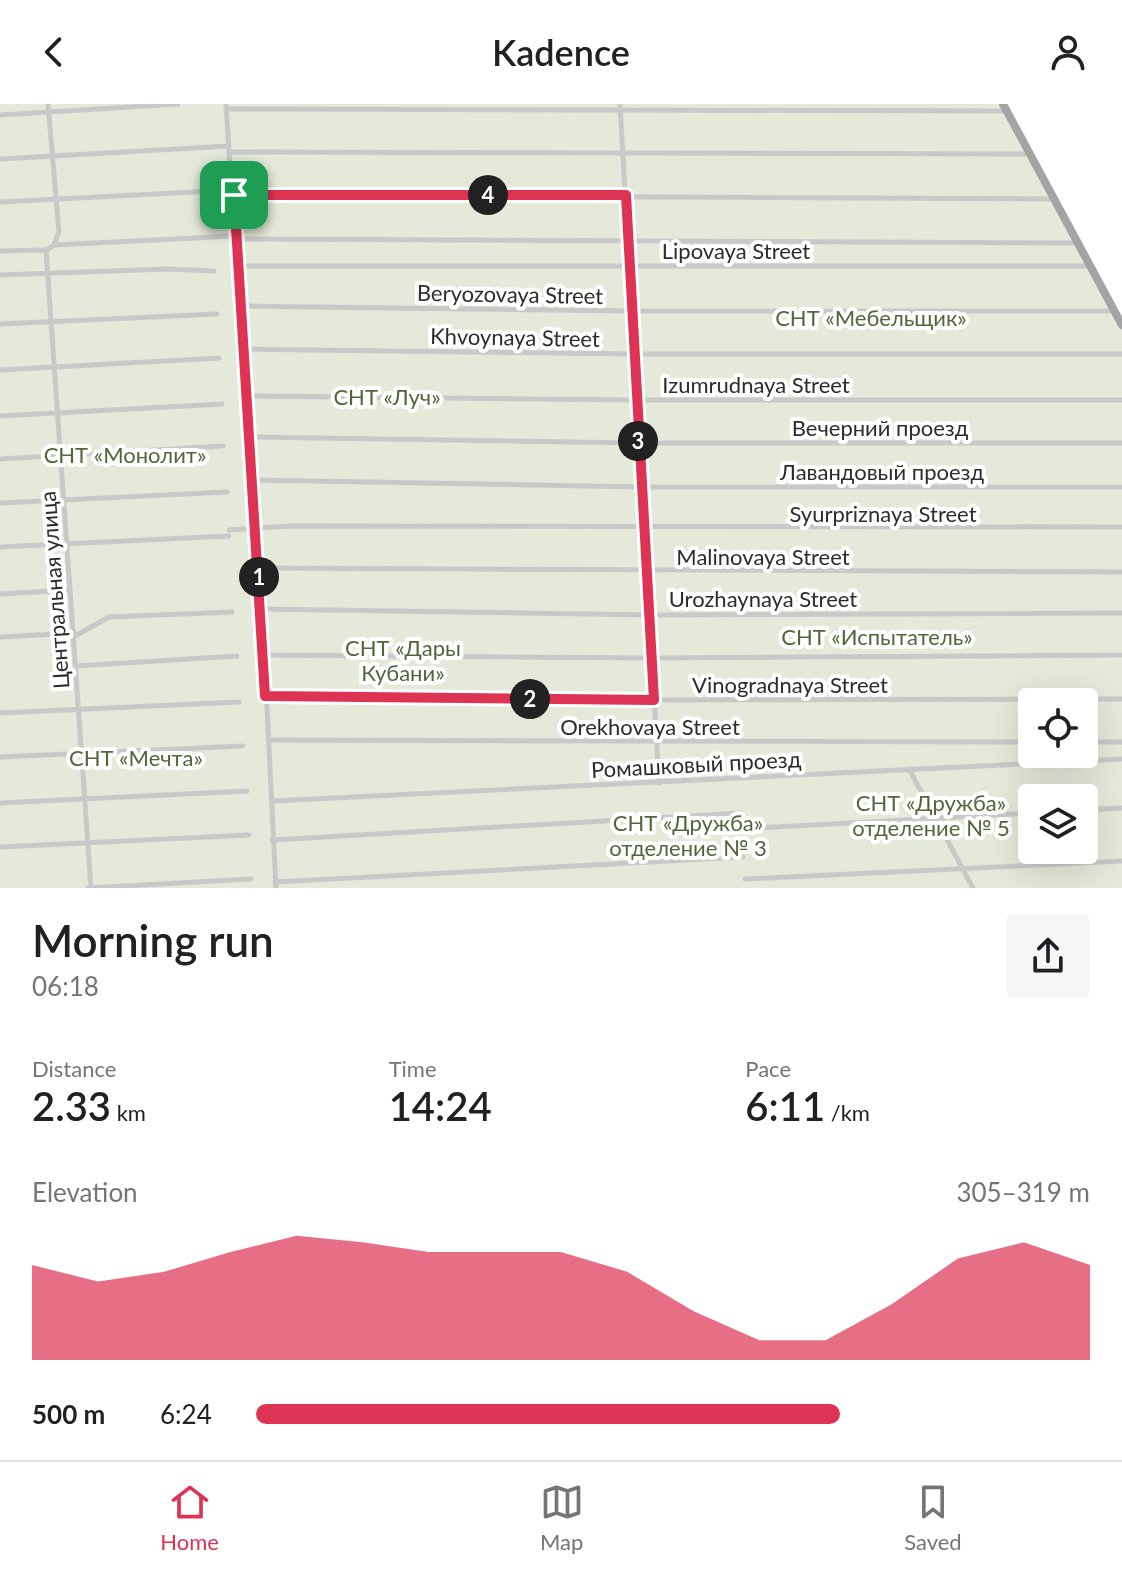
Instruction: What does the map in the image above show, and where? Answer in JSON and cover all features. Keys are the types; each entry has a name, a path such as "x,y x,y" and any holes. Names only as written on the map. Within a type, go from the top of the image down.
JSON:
{"main road":[{"path":"1004,107 1122,325"}],"street":[{"path":"0,115 48,107 178,104"},
{"path":"743,857 275,885 260,568 254,549 227,106 1004,107"},
{"path":"48,107 59,232 54,245"},
{"path":"620,107 659,783"},
{"path":"0,159 229,149 1030,154"},
{"path":"0,202 233,193 1054,199"},
{"path":"0,251 46,250 54,245 235,238 1078,243"},
{"name":"Центральная улица","path":"46,250 90,888"},
{"name":"Lipovaya Street","path":"239,266 1090,266"},
{"path":"0,275 167,269 214,271"},
{"name":"Beryozovaya Street","path":"241,306 633,311 1114,311"},
{"path":"0,324 217,314"},
{"name":"Khvoynaya Street","path":"243,349 635,354 1122,354"},
{"path":"0,370 219,358"},
{"name":"Izumrudnaya Street","path":"246,396 1122,400"},
{"path":"0,416 222,404"},
{"name":"Вечерний проезд","path":"248,437 638,443 1122,443"},
{"path":"0,459 223,446"},
{"name":"Лавандовый проезд","path":"252,480 643,487 1122,487"},
{"path":"0,503 227,492"},
{"name":"Syurpriznaya Street","path":"0,547 229,533 254,527 1122,527"},
{"name":"Malinovaya Street","path":"260,568 1122,572"},
{"path":"0,594 69,590"},
{"name":"Urozhaynaya Street","path":"261,609 649,615 1122,613"},
{"path":"0,637 74,634 109,617 232,612"},
{"path":"263,655 652,658 1122,655"},
{"path":"76,666 237,656"},
{"name":"Vinogradnaya Street","path":"265,696 654,700 1122,699"},
{"path":"0,713 239,702"},
{"name":"Orekhovaya Street","path":"269,740 1018,742"},
{"path":"1098,742 1122,742"},
{"path":"0,757 243,746"},
{"name":"Ромашковый проезд","path":"272,801 1122,759"},
{"path":"909,769 973,888"},
{"path":"0,803 247,791"},
{"path":"1098,809 1122,808"},
{"path":"272,840 742,813"},
{"path":"741,829 1018,814"},
{"path":"0,847 249,835"},
{"path":"745,879 1122,861"},
{"path":"90,888 251,879"}],"green space":[{"path":"0,104 1003,104 1122,325 1122,888 0,888"}],"route":[{"path":"234,195 626,195 654,700 265,696 258,582 260,568 254,549 234,195"}],"park label":[{"name":"СНТ «Мебельщик»","path":"871,317"},
{"name":"СНТ «Луч»","path":"387,396"},
{"name":"СНТ «Монолит»","path":"125,454"},
{"name":"СНТ «Испытатель»","path":"877,636"},
{"name":"СНТ «Дары Кубани»","path":"403,660"},
{"name":"СНТ «Мечта»","path":"136,757"},
{"name":"СНТ «Дружба» отделение № 5","path":"931,814"},
{"name":"СНТ «Дружба» отделение № 3","path":"688,834"}]}
